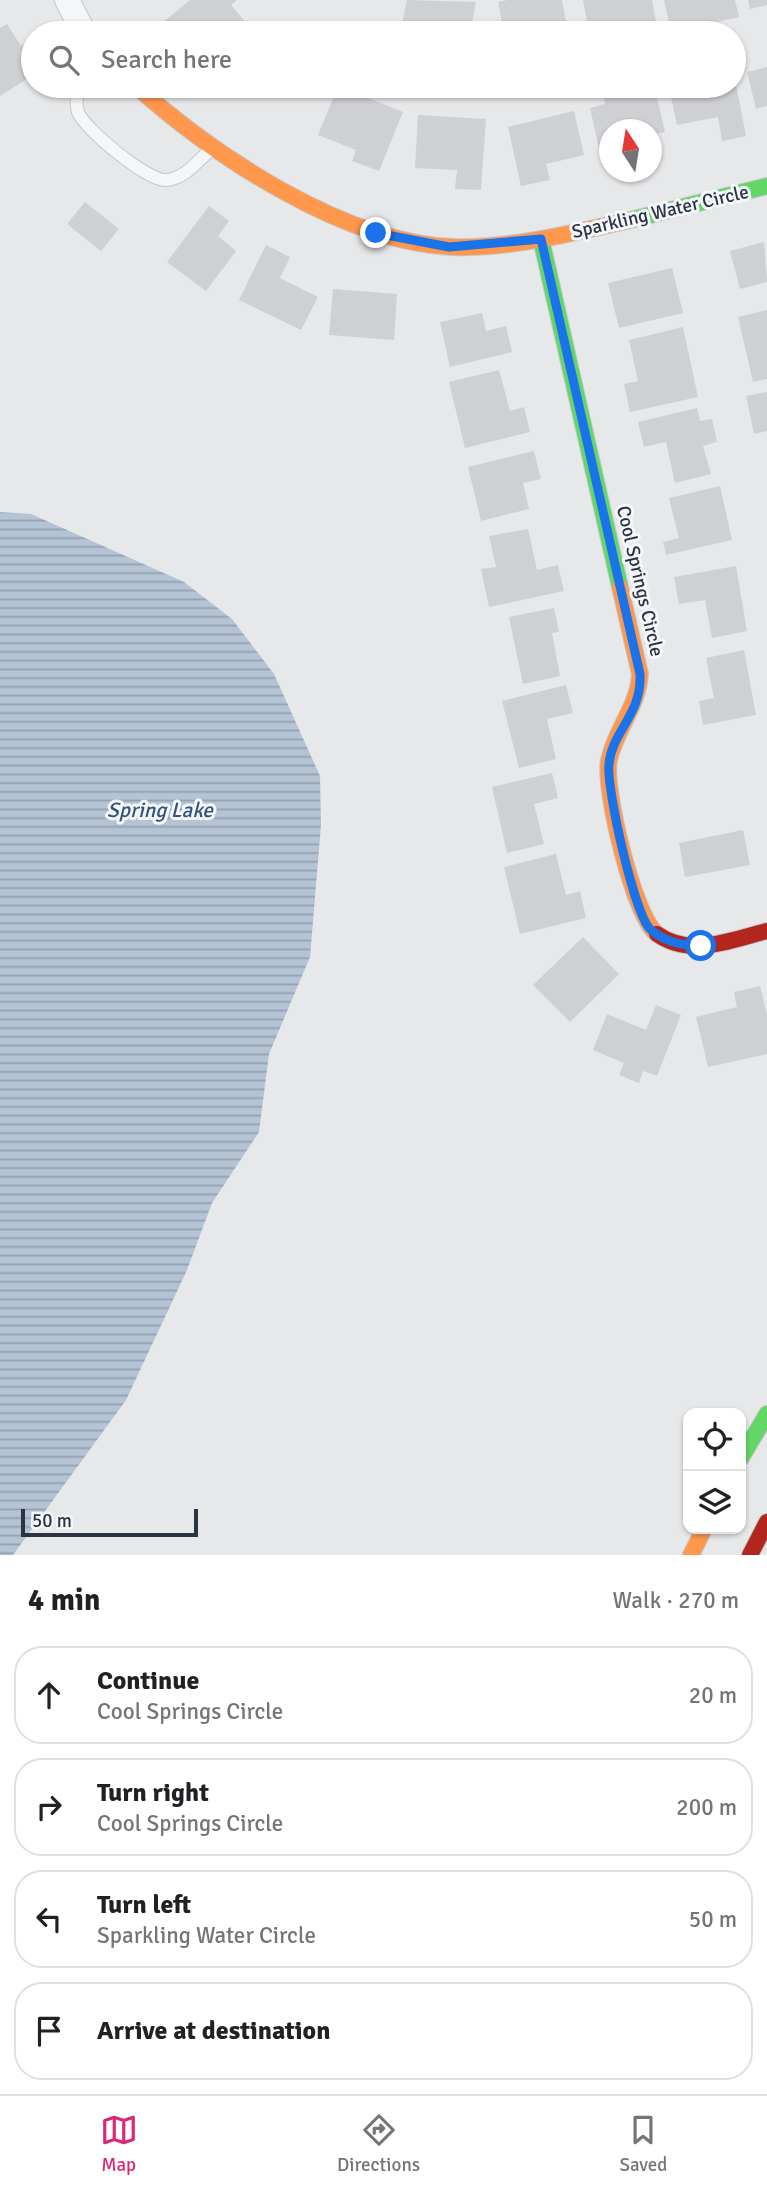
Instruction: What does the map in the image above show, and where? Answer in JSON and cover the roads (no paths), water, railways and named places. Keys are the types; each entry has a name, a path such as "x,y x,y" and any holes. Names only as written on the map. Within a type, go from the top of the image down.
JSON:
{"street":[{"path":"68,0 78,21"},
{"name":"Sparkling Water Circle","path":"149,98 272,185 376,233 449,247 541,239 767,186"},
{"name":"Cool Springs Circle","path":"541,239 640,674 641,694 608,763 611,796 637,903 649,928 673,944 701,946 767,931"},
{"path":"746,1450 767,1415"},
{"path":"750,1555 767,1522"},
{"path":"691,1555 702,1534"}],"lane":[{"path":"79,98 78,112 86,126 145,173 160,180 183,175 214,146"}],"water":[{"name":"Spring Lake","path":"0,512 31,514 184,582 232,619 274,674 320,776 321,825 310,957 269,1054 259,1132 212,1203 187,1270 126,1400 13,1555 0,1555"}]}
